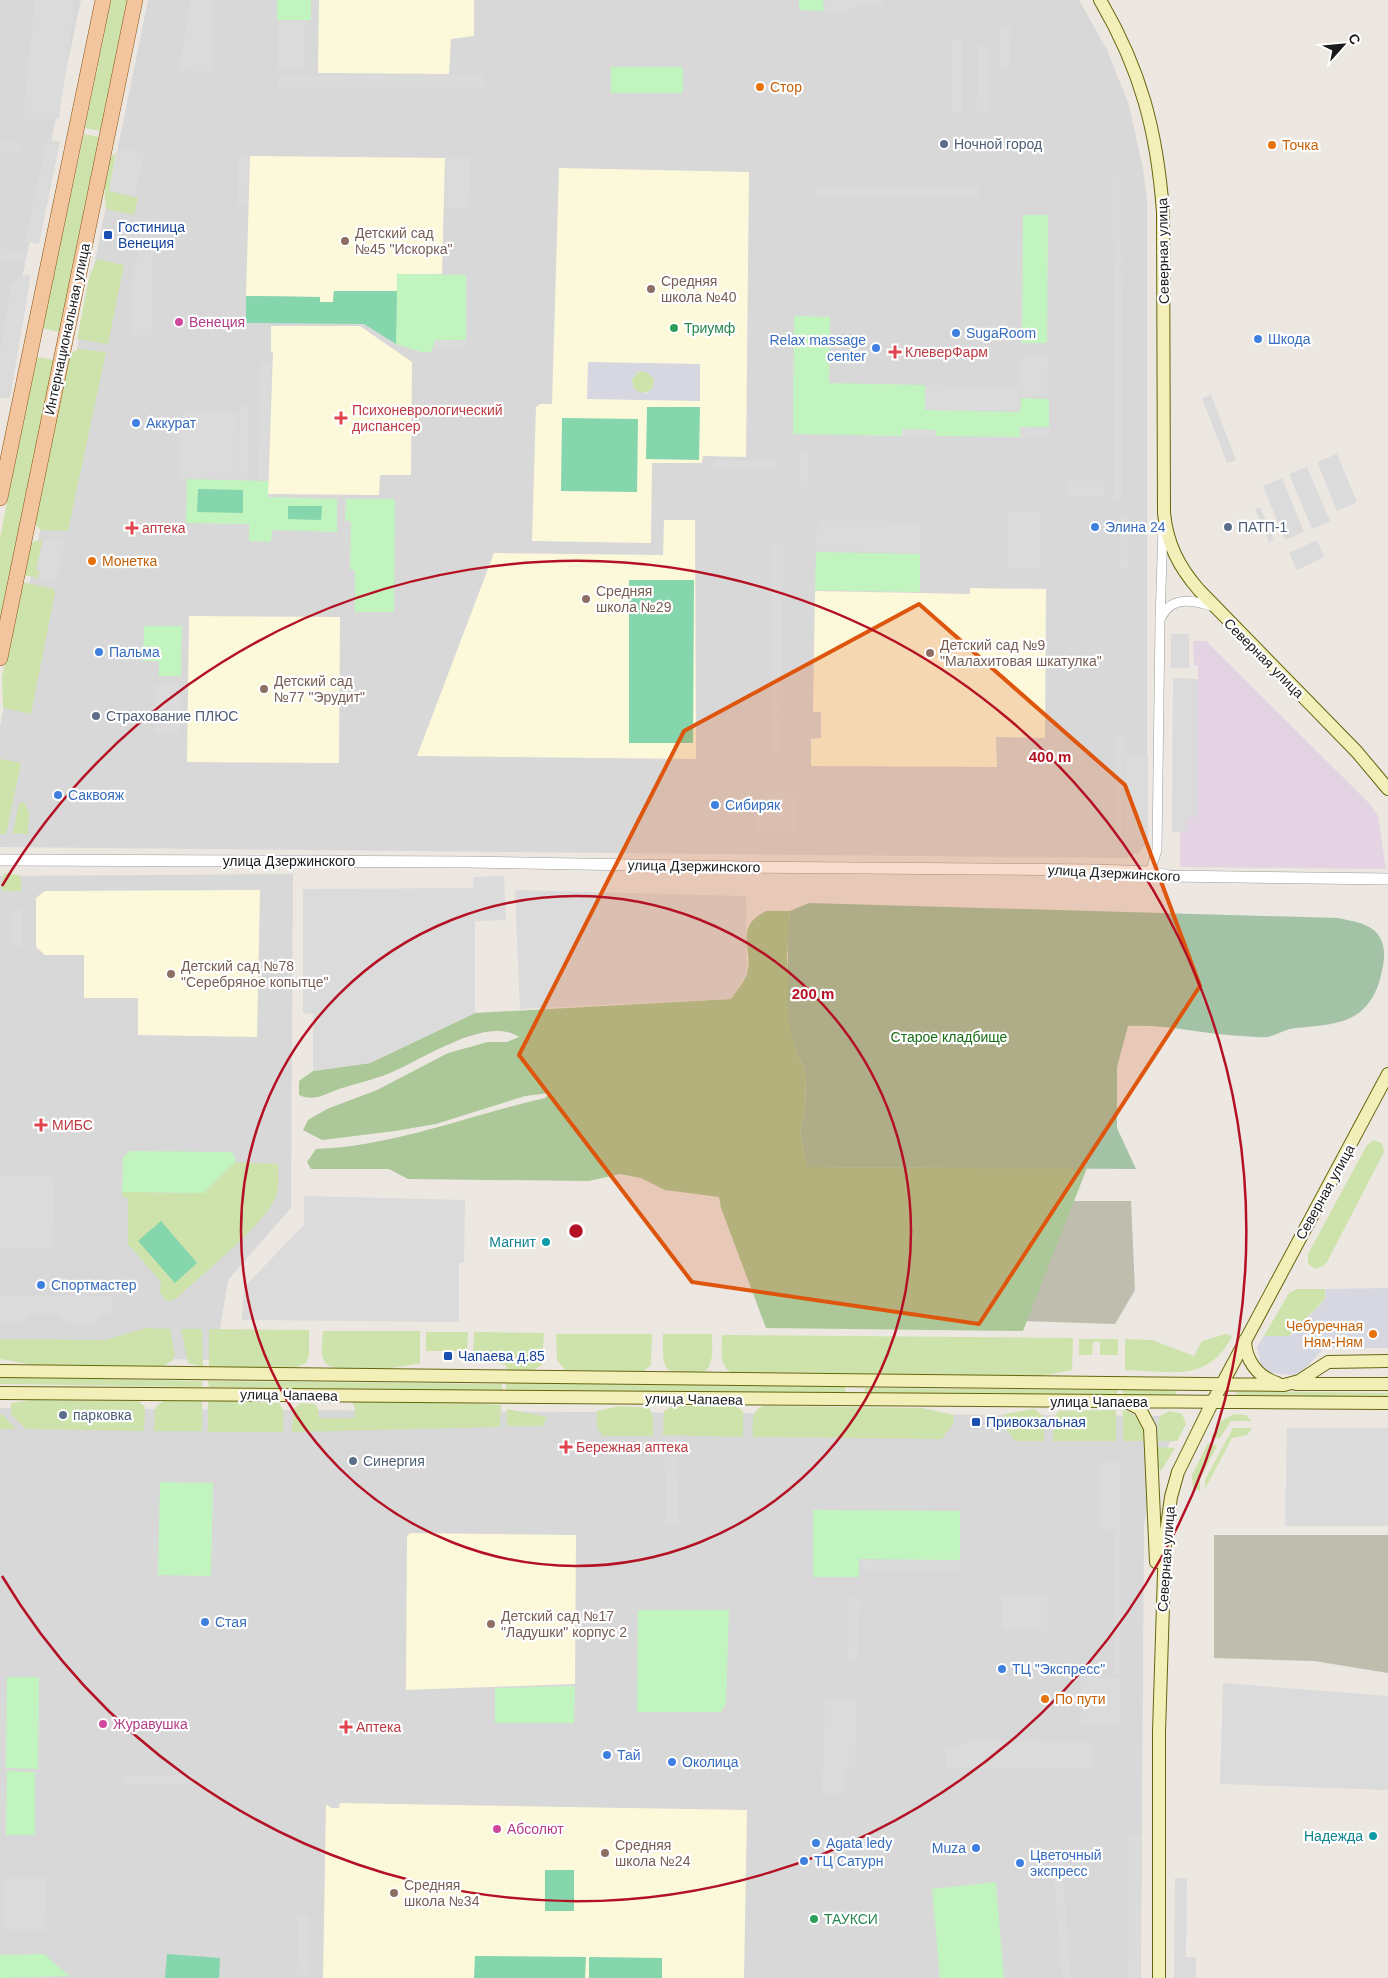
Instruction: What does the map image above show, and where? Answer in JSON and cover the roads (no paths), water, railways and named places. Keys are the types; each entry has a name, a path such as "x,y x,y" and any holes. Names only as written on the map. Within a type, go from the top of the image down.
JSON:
{"main road":[{"path":"0,498 103,0"},
{"name":"Интернациональная улица","path":"0,658 135,0"},
{"name":"Северная улица","path":"1100,0 1126,51 1144,95 1160,170 1163,221 1164,513 1169,541 1178,564 1215,607 1357,752 1388,789"},
{"name":"Северная улица","path":"1160,1978 1160,1665 1165,1541 1171,1496 1184,1458 1212,1403 1388,1074"},
{"path":"1246,1339 1247,1356 1254,1367 1269,1380 1288,1384 1328,1362 1388,1361"},
{"name":"улица Чапаева","path":"0,1371 854,1381 1388,1384"},
{"path":"854,1381 854,1400"},
{"name":"улица Чапаева","path":"0,1393 1388,1403"},
{"path":"1127,1402 1140,1408 1144,1414 1151,1436 1160,1665"}],"street":[{"name":"Северная улица","path":"1150,872 1157,850 1160,620 1164,513"},
{"path":"1160,620 1167,608 1182,601 1194,601 1215,607"},
{"name":"улица Дзержинского","path":"0,860 458,862 1150,872 1169,876 1388,879"}],"place":[{"name":"Стор","path":"760,87"},
{"name":"Ночной город","path":"944,144"},
{"name":"Точка","path":"1272,145"},
{"name":"Гостиница Венеция","path":"108,235"},
{"name":"Детский сад №45 \"Искорка\"","path":"345,241"},
{"name":"Средняя школа №40","path":"651,289"},
{"name":"Венеция","path":"179,322"},
{"name":"Триумф","path":"674,328"},
{"name":"SugaRoom","path":"956,333"},
{"name":"Шкода","path":"1258,339"},
{"name":"Relax massage center","path":"876,348"},
{"name":"КлеверФарм","path":"895,352"},
{"name":"Психоневрологический диспансер","path":"341,418"},
{"name":"Аккурат","path":"136,423"},
{"name":"Элина 24","path":"1095,527"},
{"name":"ПАТП-1","path":"1228,527"},
{"name":"аптека","path":"132,528"},
{"name":"Монетка","path":"92,561"},
{"name":"Средняя школа №29","path":"586,599"},
{"name":"Пальма","path":"99,652"},
{"name":"Детский сад №9 \"Малахитовая шкатулка\"","path":"930,653"},
{"name":"Детский сад №77 \"Эрудит\"","path":"264,689"},
{"name":"Страхование ПЛЮС","path":"96,716"},
{"name":"Саквояж","path":"58,795"},
{"name":"Сибиряк","path":"715,805"},
{"name":"Детский сад №78 \"Серебряное копытце\"","path":"171,974"},
{"name":"МИБС","path":"41,1125"},
{"name":"Магнит","path":"546,1242"},
{"name":"Спортмастер","path":"41,1285"},
{"name":"Чебуречная Ням-Ням","path":"1373,1334"},
{"name":"Чапаева д.85","path":"448,1356"},
{"name":"парковка","path":"63,1415"},
{"name":"Привокзальная","path":"976,1422"},
{"name":"Бережная аптека","path":"566,1447"},
{"name":"Синергия","path":"353,1461"},
{"name":"Стая","path":"205,1622"},
{"name":"Детский сад №17 \"Ладушки\" корпус 2","path":"491,1624"},
{"name":"ТЦ \"Экспресс\"","path":"1002,1669"},
{"name":"По пути","path":"1045,1699"},
{"name":"Журавушка","path":"103,1724"},
{"name":"Аптека","path":"346,1727"},
{"name":"Тай","path":"607,1755"},
{"name":"Околица","path":"672,1762"},
{"name":"Абсолют","path":"497,1829"},
{"name":"Надежда","path":"1373,1836"},
{"name":"Agata ledy","path":"816,1843"},
{"name":"Muza","path":"976,1848"},
{"name":"Средняя школа №24","path":"605,1853"},
{"name":"ТЦ Сатурн","path":"804,1861"},
{"name":"Цветочный экспресс","path":"1020,1863"},
{"name":"Средняя школа №34","path":"394,1893"},
{"name":"ТАУКСИ","path":"814,1919"}],"park label":[{"name":"Старое кладбище","path":"949,1037"}]}
